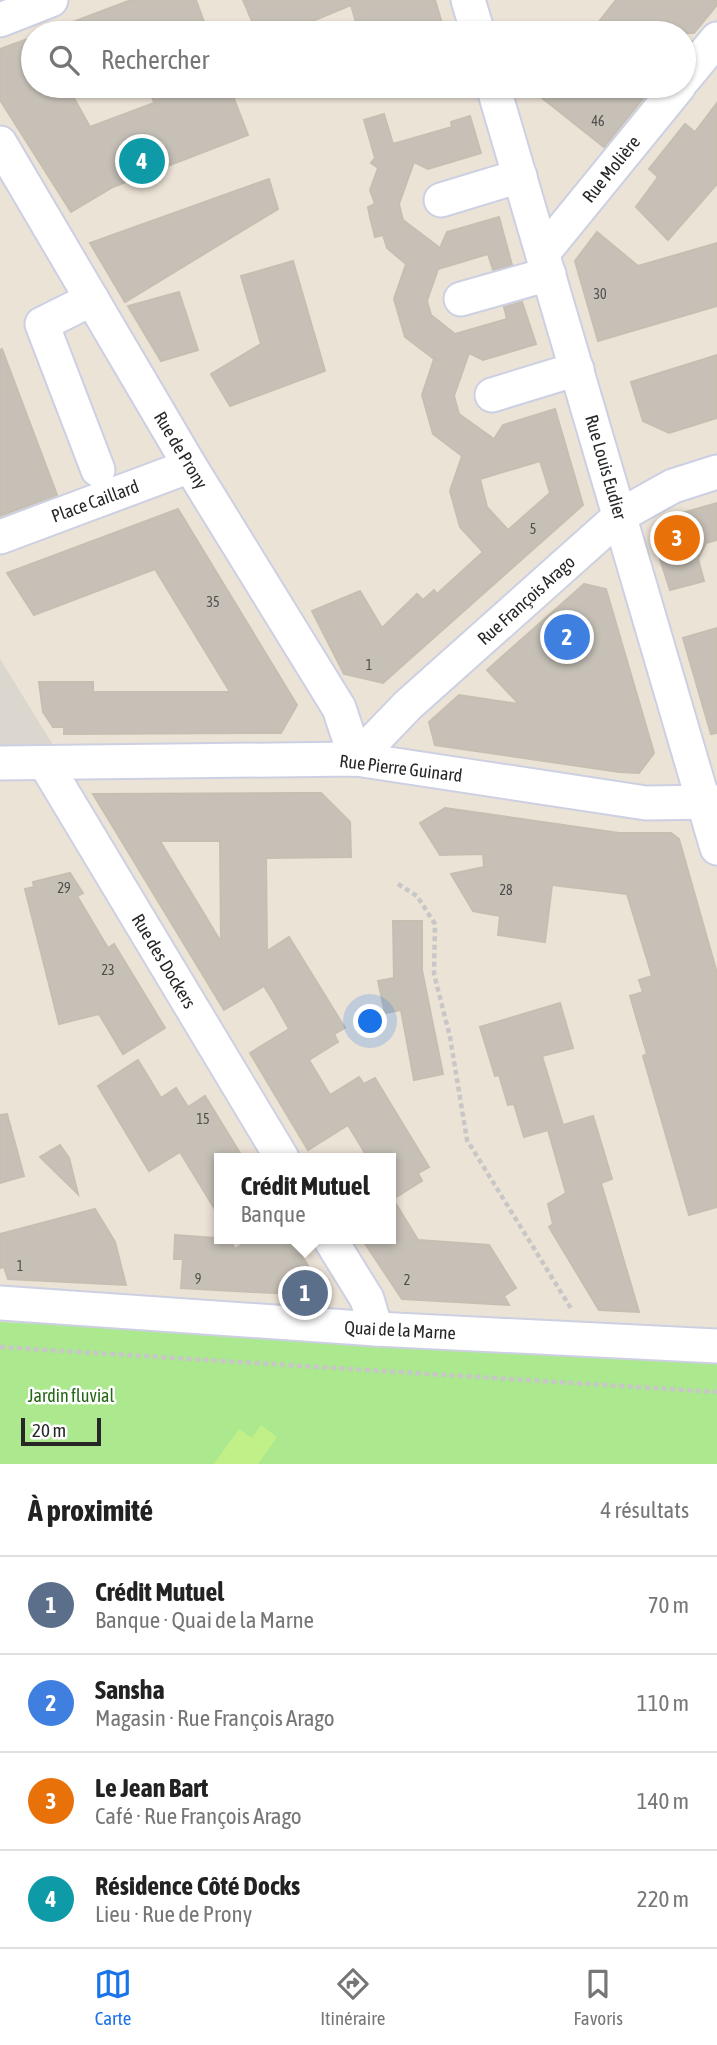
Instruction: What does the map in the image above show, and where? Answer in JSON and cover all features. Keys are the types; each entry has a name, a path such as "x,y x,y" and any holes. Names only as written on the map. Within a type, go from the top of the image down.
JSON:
{"street":[{"path":"0,20 51,0"},
{"path":"468,0 474,21"},
{"path":"696,64 717,38"},
{"name":"Rue Louis Eudier","path":"497,98 621,515 689,757 711,802 717,848"},
{"name":"Rue Molière","path":"546,263 670,98"},
{"name":"Rue de Prony","path":"0,143 190,466 339,708 356,759"},
{"path":"441,200 520,176"},
{"path":"461,299 546,263"},
{"path":"92,299 41,324 98,470"},
{"path":"492,395 577,369"},
{"name":"Place Caillard","path":"0,537 190,466"},
{"name":"Rue François Arago","path":"356,759 408,705 621,515 673,486 717,472"},
{"name":"Rue Pierre Guinard","path":"0,763 356,759 646,803 711,802"},
{"name":"Rue des Dockers","path":"45,763 279,1153"},
{"path":"333,1244 366,1299 376,1329"},
{"name":"Quai de la Marne","path":"0,1303 376,1329 717,1346"}],"path":[{"path":"398,884 417,897 435,924 434,974 450,1037 467,1140 571,1308 575,1339"},
{"path":"0,1347 717,1392"}],"green space":[{"name":"Jardin fluvial","path":"0,1322 717,1355 717,1464 0,1464"},
{"path":"261,1425 277,1437 258,1464 214,1464 239,1429 252,1438"}],"shaded area":[{"path":"0,659 53,745 0,747"}],"building":[{"path":"131,0 196,0 204,21 75,21"},
{"path":"243,0 435,0 441,21 356,21 351,5 313,21 252,21"},
{"path":"616,0 717,0 717,5 696,31 696,21 599,21"},
{"path":"21,41 21,98 74,98 90,127 154,103 153,98 234,98 248,135 113,187 71,212 0,100 0,49"},
{"path":"542,98 643,98 604,147"},
{"path":"717,103 717,184 668,240 636,207 658,177 649,169 685,124 695,132"},
{"path":"384,114 393,144 452,127 451,122 470,116 481,153 428,169 414,162 399,204 403,220 440,248 447,232 499,217 512,265 493,270 488,254 438,269 427,301 431,315 455,334 507,319 504,307 522,302 536,344 483,360 469,353 454,396 459,414 494,439 503,425 555,409 583,505 383,683 344,674 312,611 360,591 382,628 417,594 423,600 434,590 437,594 483,552 460,527 450,491 462,456 433,434 422,395 434,359 405,337 394,299 406,264 387,248 383,235 375,237 368,207 375,204 370,190 378,168 371,163 375,158 364,120","holes":["540,461 550,493 508,530 487,507 480,479"]},
{"path":"269,179 278,209 125,302 90,243"},
{"path":"597,232 638,266 717,243 717,306 598,341 575,261"},
{"path":"293,261 325,371 230,406 211,374 261,344 241,276"},
{"path":"179,292 198,350 161,361 128,306"},
{"path":"2,349 57,495 0,516 0,350"},
{"path":"717,355 717,418 669,433 643,421 631,382"},
{"path":"717,503 717,540 706,543 698,559 704,581 670,590 659,556 682,513"},
{"path":"178,509 297,705 281,733 64,734 64,727 53,727 43,712 39,682 93,682 93,692 230,692 155,569 34,615 7,573"},
{"path":"584,584 606,589 654,753 639,773 435,745 429,722 459,695 519,704 487,670"},
{"path":"717,628 717,733 711,734 683,638"},
{"path":"321,793 350,822 351,857 266,858 267,951 289,937 345,1028 334,1034 338,1042 309,1060 330,1095 359,1077 364,1084 375,1078 429,1167 418,1173 422,1181 396,1197 396,1153 365,1153 348,1125 308,1150 250,1053 289,1029 275,1004 264,986 224,1010 93,794","holes":["160,841 220,841 221,942"]},
{"path":"445,808 619,833 671,833 679,839 717,973 717,1207 689,1215 643,1056 647,1054 630,996 643,992 639,980 652,976 627,894 552,885 545,942 498,935 500,916 473,911 451,874 484,867 483,854 440,855 420,823"},
{"path":"70,873 83,893 77,896 108,948 114,944 165,1028 123,1054 99,1014 59,1024 25,889 34,887 33,882"},
{"path":"393,921 422,921 422,970 443,1074 414,1080 401,1010 385,1013 378,981 394,978"},
{"path":"560,1003 573,1048 542,1056 563,1125 593,1116 612,1179 601,1183 639,1312 599,1310 549,1227 553,1224 548,1204 566,1193 548,1130 524,1137 514,1104 508,1105 499,1075 495,1076 480,1027"},
{"path":"138,1060 161,1098 176,1088 188,1107 205,1096 240,1153 214,1153 214,1208 180,1152 149,1171 98,1086"},
{"path":"7,1114 24,1176 0,1183 0,1115"},
{"path":"60,1145 69,1158 78,1194 40,1157"},
{"path":"396,1204 418,1240 489,1245 516,1288 504,1296 509,1305 402,1299 365,1244 396,1244"},
{"path":"95,1209 115,1242 126,1285 8,1279 4,1267 0,1268 0,1234"},
{"path":"175,1235 214,1238 214,1244 232,1244 235,1249 243,1244 295,1244 326,1296 181,1288 183,1259 174,1259"}],"place":[{"name":"Résidence Côté Docks","path":"142,161"},
{"name":"Le Jean Bart","path":"677,538"},
{"name":"Sansha","path":"567,637"},
{"name":"Crédit Mutuel","path":"305,1293"}]}
